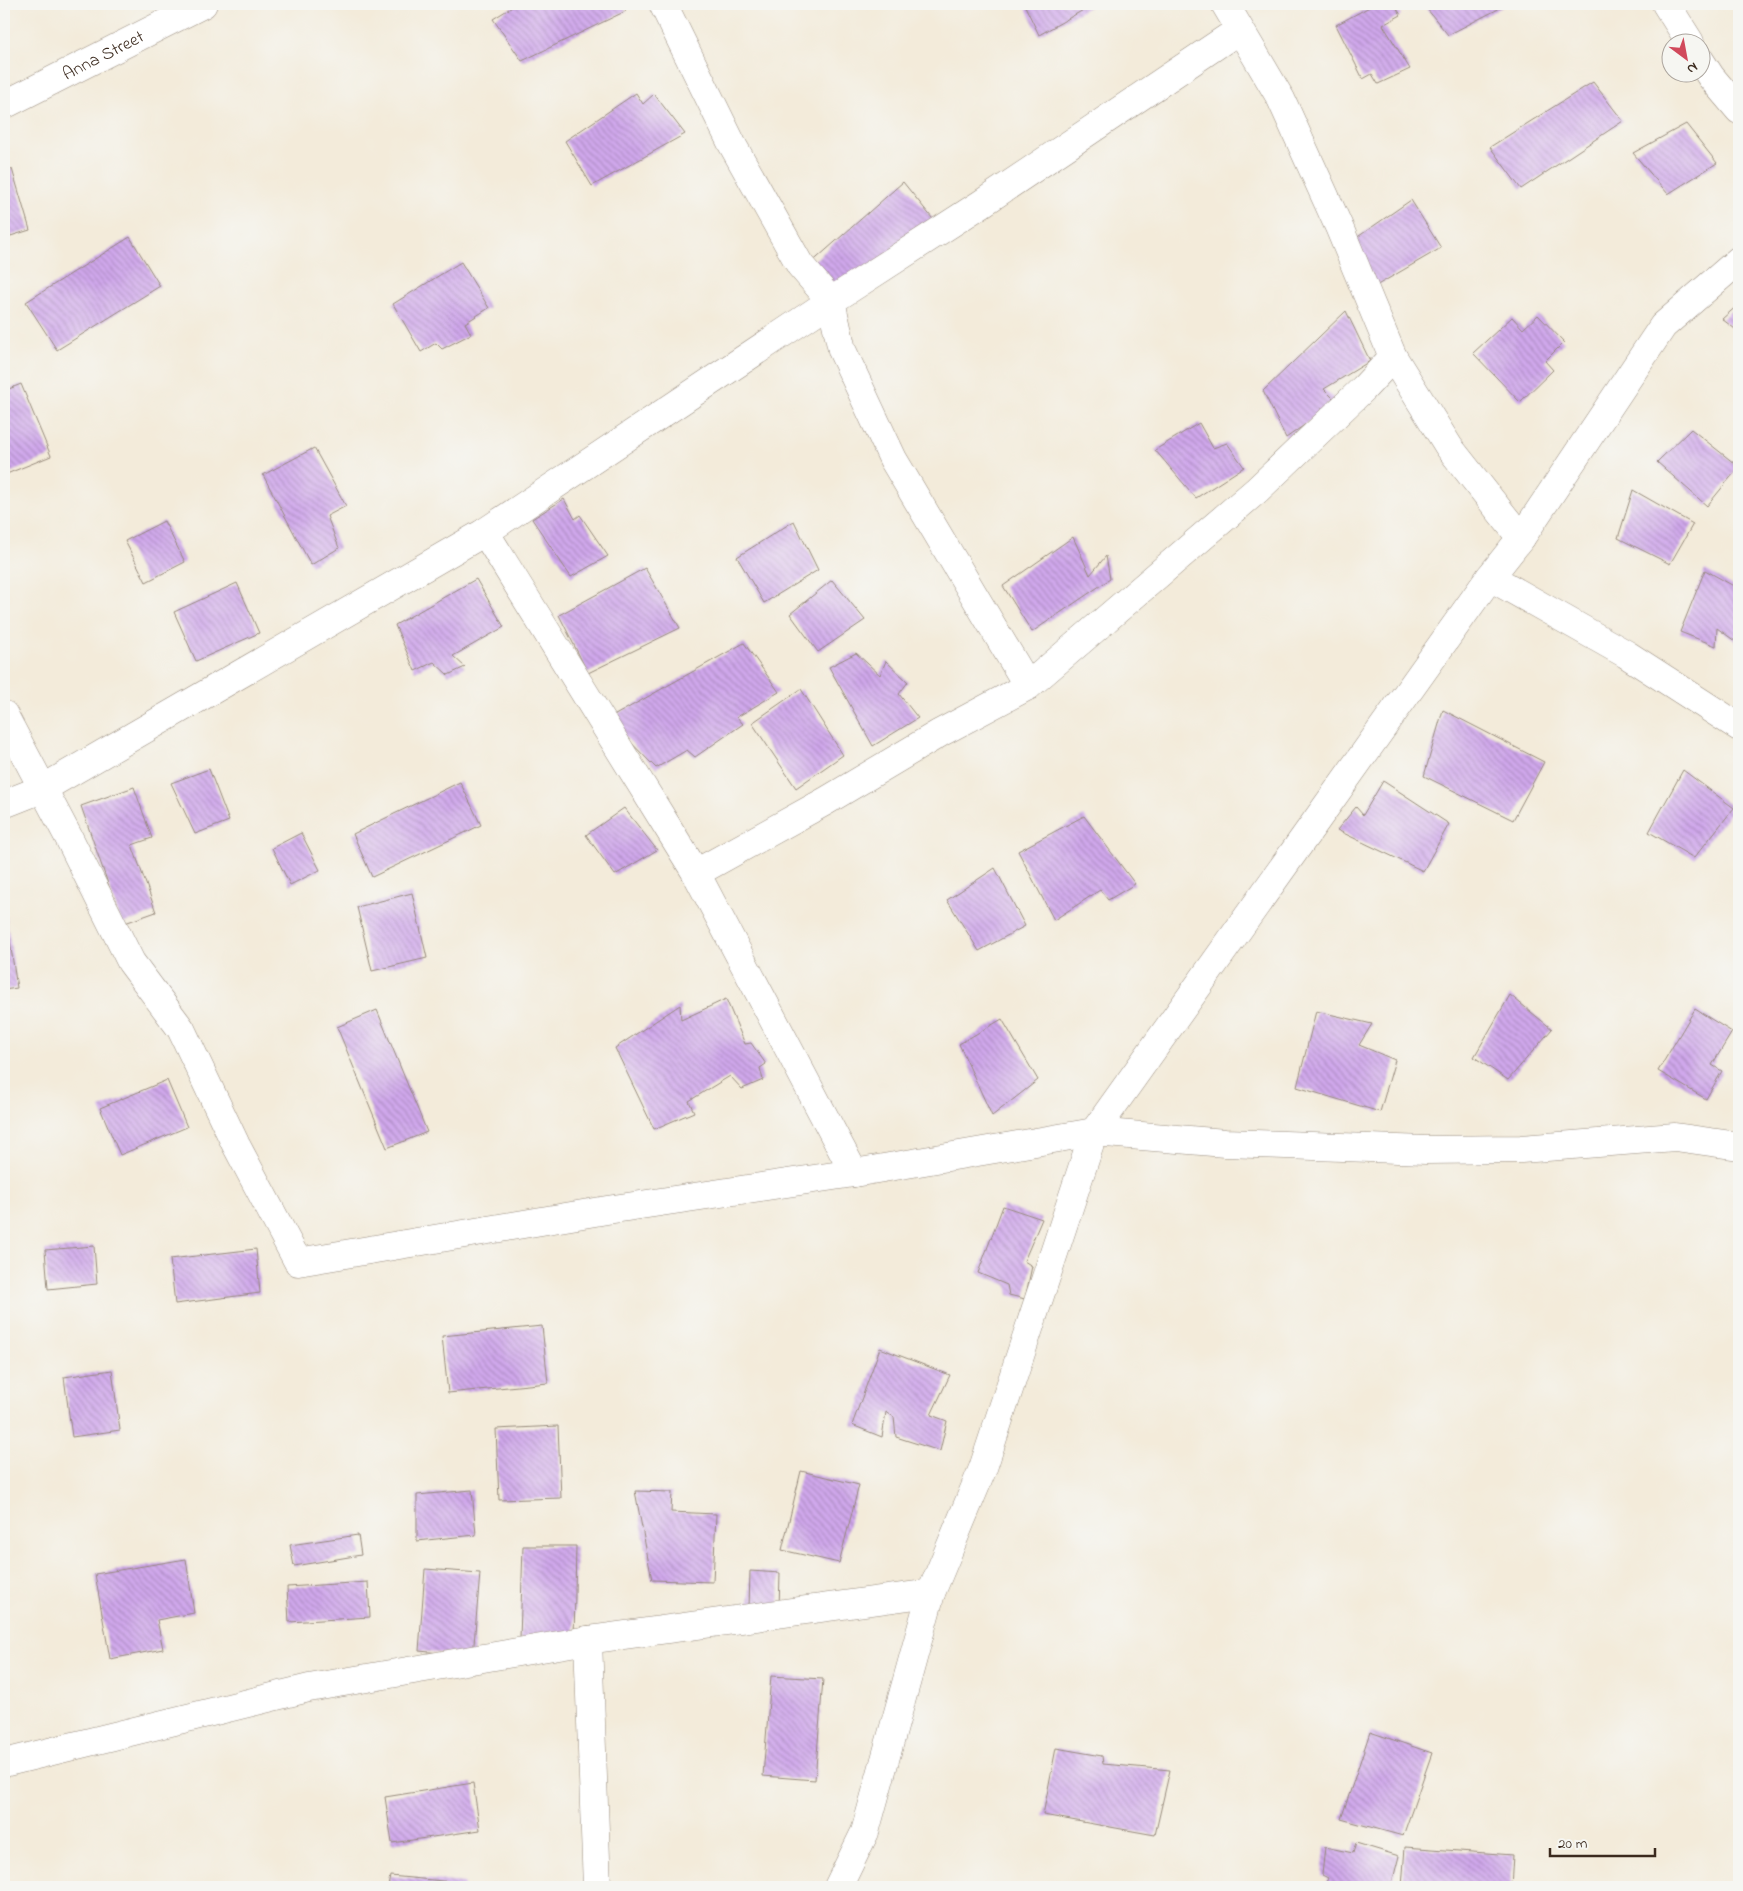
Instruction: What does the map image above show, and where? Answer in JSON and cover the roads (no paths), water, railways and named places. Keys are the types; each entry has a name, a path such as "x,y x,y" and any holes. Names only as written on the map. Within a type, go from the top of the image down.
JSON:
{"street":[{"name":"Anna Street","path":"4,105 203,4"},
{"path":"663,4 732,144 800,265 831,301 842,350 893,459 1028,686"},
{"path":"1225,4 1281,99 1335,218 1394,357 1450,447 1520,538"},
{"path":"1666,4 1684,32"},
{"path":"4,804 42,789 485,532 831,301 981,204 1239,30"},
{"path":"1710,75 1739,110"},
{"path":"838,1887 865,1832 931,1593 983,1468 1094,1132 1520,538 1663,326 1739,260"},
{"path":"696,873 826,801 940,733 1028,686 1257,490 1394,357"},
{"path":"485,532 696,873 854,1173"},
{"path":"1490,578 1626,654 1739,727"},
{"path":"4,715 69,838 130,962 181,1029 236,1145 298,1262 607,1210 854,1173 1094,1132 1225,1143 1426,1150 1522,1149 1675,1137 1739,1146"},
{"path":"4,1763 309,1688 588,1640 931,1593"},
{"path":"588,1640 598,1887"}]}
